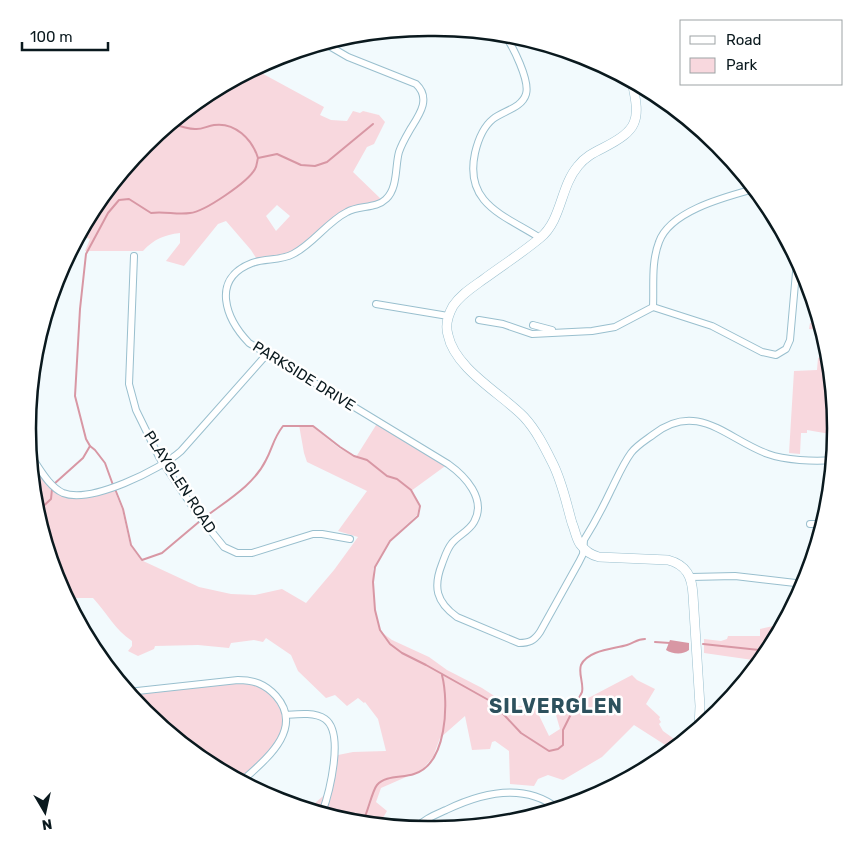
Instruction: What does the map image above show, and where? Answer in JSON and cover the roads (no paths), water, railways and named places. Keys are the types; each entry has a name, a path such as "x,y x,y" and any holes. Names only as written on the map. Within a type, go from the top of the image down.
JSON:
{"street":[{"path":"509,44 522,72 527,92 522,101 493,119 485,128 473,166 474,180 478,192 487,205 540,238"},
{"name":"PARKSIDE DRIVE","path":"333,48 348,57 416,84 422,91 423,107 400,149 394,182 388,197 377,204 344,213 292,255 252,263 240,269 230,279 227,286 226,302 231,319 249,343 448,464 469,484 476,499 477,516 471,526 450,547 437,580 440,599 450,612 457,617 520,643 533,640 540,632 579,562 583,554 583,548"},
{"path":"633,90 636,112 631,130 623,138 591,154 578,165 569,178 554,221 550,227 540,238 470,289 455,304 448,316 446,325 448,338 456,353 487,386 523,416 540,438 558,472 578,540 583,548 598,557 668,560 684,567 691,577 699,717"},
{"path":"653,307 653,272 656,250 667,228 702,206 747,191"},
{"name":"PLAYGLEN ROAD","path":"134,256 130,388 136,410 150,440 164,464 204,522 224,547 240,554 260,551 313,534 350,539"},
{"path":"479,320 504,324 532,334 592,332 609,329 653,307 720,329 766,354 780,354 786,349 790,340 796,275"},
{"path":"376,304 448,316"},
{"path":"533,325 558,332"},
{"path":"38,467 57,489 66,494 77,495 109,488 148,473 164,464 188,444 267,354"},
{"path":"583,548 584,540 631,453 639,445 669,424 687,420 701,421 721,428 769,455 825,460"},
{"path":"810,524 814,524"},
{"path":"691,577 735,576 795,583"},
{"path":"138,691 220,682 252,681 269,689 283,706 286,715 282,737 275,750 247,776"},
{"path":"286,715 309,714 320,716 329,722 332,728 334,743 331,779 325,806"},
{"path":"425,821 469,799 493,794 529,795 550,803"}],"waterway":[{"path":"258,158 277,154 301,165 315,166 327,162 373,124"},
{"path":"113,485 105,463 86,439 75,396 80,309 86,254 108,213 119,200 129,199 151,213 190,213 197,211 215,202 251,175 258,158 247,138 229,126 214,125 192,129 180,126"},
{"path":"204,518 239,492 261,469 283,426 313,426 354,456 367,460 387,476 397,479 411,490 420,506 418,516 390,541 375,567 373,582 375,610 380,630 390,644 402,653 492,702 521,733 549,751 558,749 563,745 563,730 582,692 580,668 584,660 595,653 645,639"},
{"path":"54,484 83,458 90,446"},
{"path":"44,505 51,499 52,489"},
{"path":"115,489 123,509 131,545 142,560 162,553 200,521"},
{"path":"655,642 670,643"},
{"path":"703,644 758,650"},
{"path":"366,815 375,788 380,782 389,778 414,774 425,768 433,758 439,746 445,716 442,675"}],"district":[{"name":"SILVERGLEN","path":"556,706"}]}
